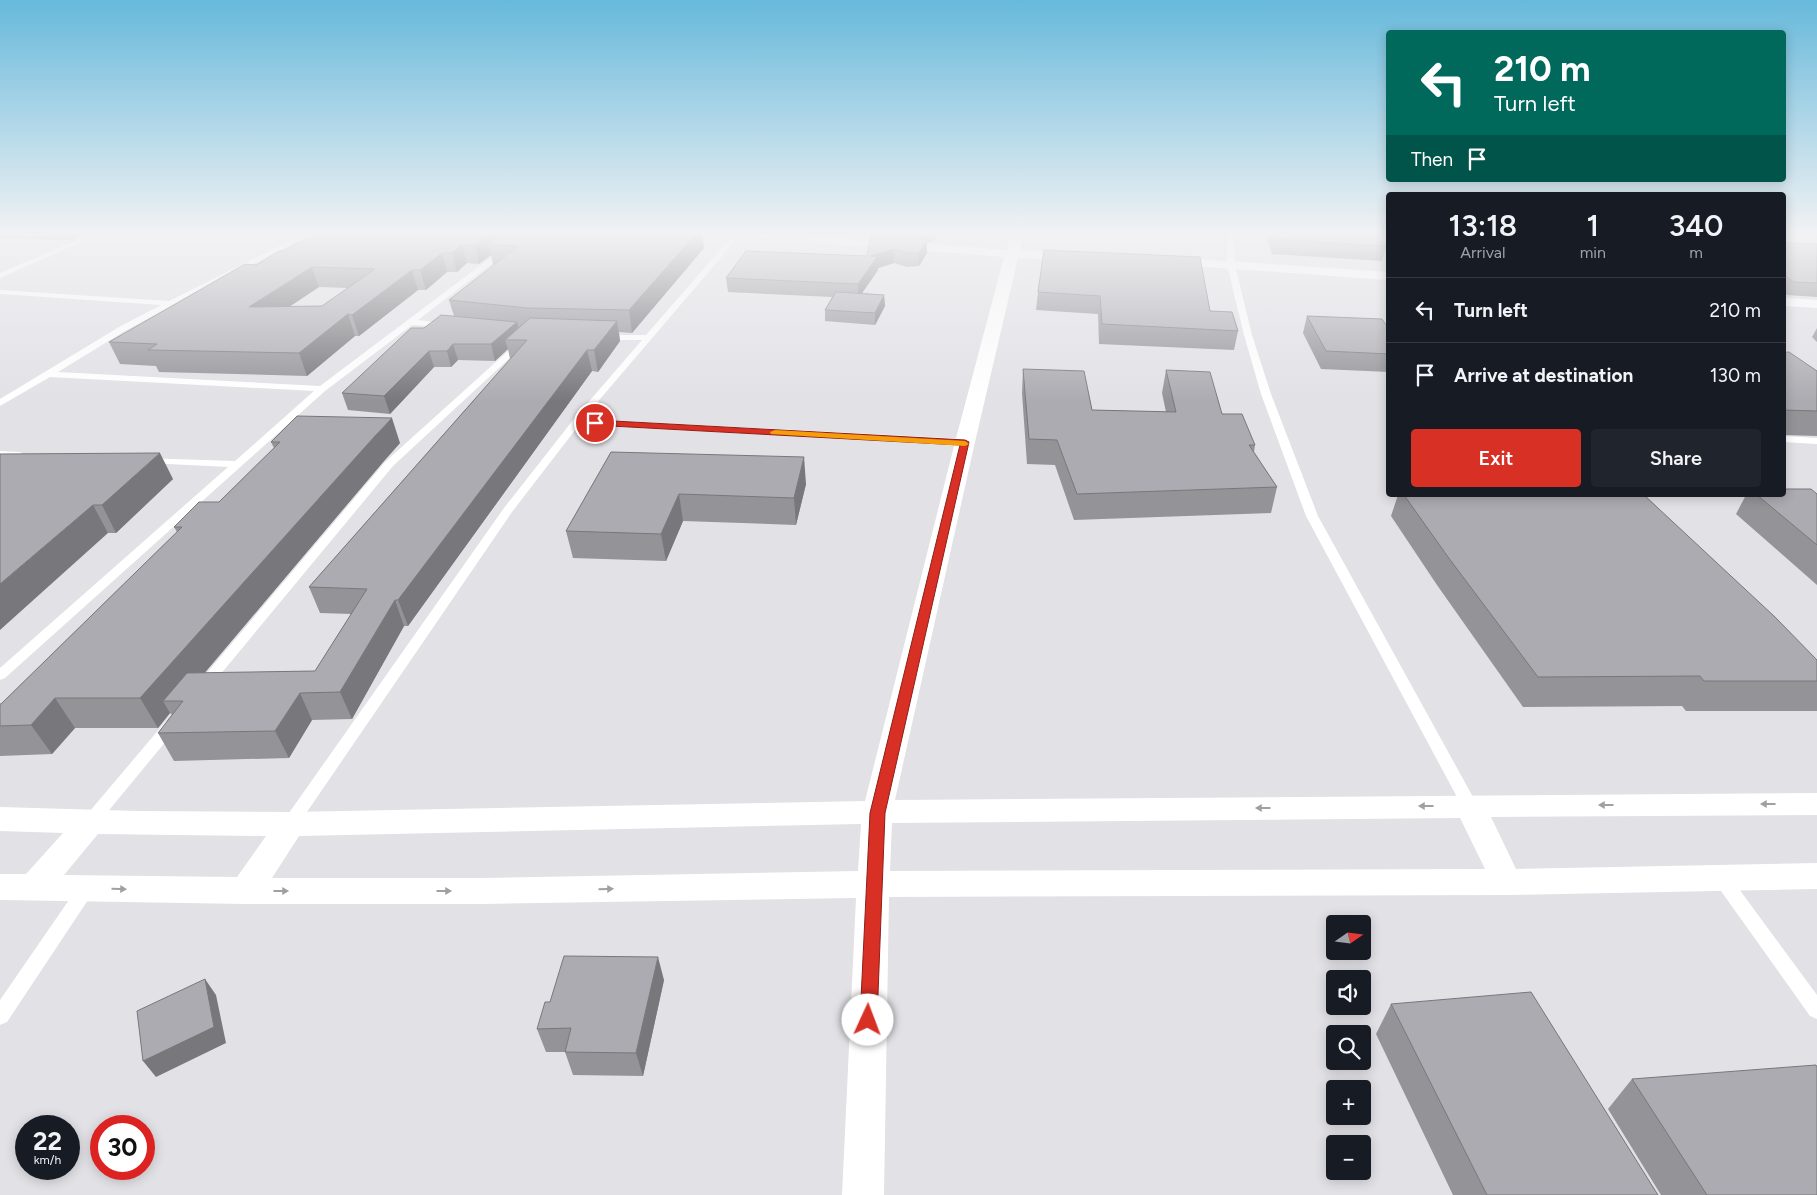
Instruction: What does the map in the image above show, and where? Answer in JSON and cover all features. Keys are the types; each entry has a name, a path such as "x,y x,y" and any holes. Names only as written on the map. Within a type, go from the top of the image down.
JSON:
{"street":[{"path":"862,1195 877,813 1003,290"},
{"path":"1786,302 1817,304"},
{"path":"0,819 290,824 1037,809 1817,804"},
{"path":"1470,806 1507,882"},
{"path":"34,888 90,822"},
{"path":"246,891 290,824"},
{"path":"0,888 481,891 873,884 1507,882 1817,876"}],"lane":[{"path":"0,403 122,329 197,290"},
{"path":"0,675 322,388 453,290"},
{"path":"290,824 508,510 576,422 689,290"},
{"path":"1237,290 1248,335 1266,394 1312,516 1470,806"},
{"path":"0,292 170,303"},
{"path":"410,322 456,327"},
{"path":"198,692 389,464 532,334"},
{"path":"599,337 647,338"},
{"path":"1786,353 1817,378"},
{"path":"49,374 322,388"},
{"path":"576,422 965,442"},
{"path":"1786,439 1817,441"},
{"path":"0,454 30,455"},
{"path":"138,460 237,464"},
{"path":"90,822 179,715"},
{"path":"1722,879 1817,1010"},
{"path":"0,1016 86,889"}],"building":[{"path":"200,290 276,290 249,307 322,306 345,290 386,290 352,315 348,314 299,353 148,350 157,344 109,342"},
{"path":"462,290 647,290 629,310 527,308 449,300"},
{"path":"1038,290 1206,290 1210,311 1232,312 1238,331 1102,324 1100,296 1038,292"},
{"path":"836,292 884,295 875,313 825,310"},
{"path":"441,315 517,322 491,344 453,344 447,351 429,351 384,396 342,393 411,328 424,328"},
{"path":"1307,316 1382,319 1386,325 1386,354 1326,351"},
{"path":"530,318 617,321 594,350 587,350 398,600 395,600 340,692 300,693 275,731 158,733 183,701 163,701 187,673 315,671 367,589 309,587 527,340 505,340"},
{"path":"1786,352 1789,352 1817,371 1817,411 1786,410"},
{"path":"1023,369 1084,371 1092,410 1176,412 1166,370 1210,372 1222,414 1242,414 1255,445 1249,445 1277,487 1077,494 1057,440 1029,439"},
{"path":"297,416 392,418 140,698 55,698 31,725 0,726 0,704 182,527 174,527 199,502 219,502 280,442 271,442"},
{"path":"611,452 804,457 794,498 679,494 661,534 566,531"},
{"path":"160,453 102,505 93,505 0,584 0,454"},
{"path":"1786,489 1811,489 1817,494 1817,545 1759,497 1786,497"},
{"path":"1405,497 1646,497 1775,617 1817,660 1817,681 1704,681 1700,676 1538,677"},
{"path":"564,956 658,957 636,1053 565,1052 571,1028 537,1029 545,1002 550,1002"},
{"path":"205,979 214,1027 143,1061 137,1011"},
{"path":"1531,992 1658,1195 1487,1195 1391,1004"},
{"path":"1816,1065 1817,1195 1707,1195 1632,1079"}],"slow traffic":[{"path":"775,432 965,442 965,444"}],"route":[{"path":"595,423 965,442 877,813 868,1020"}]}
